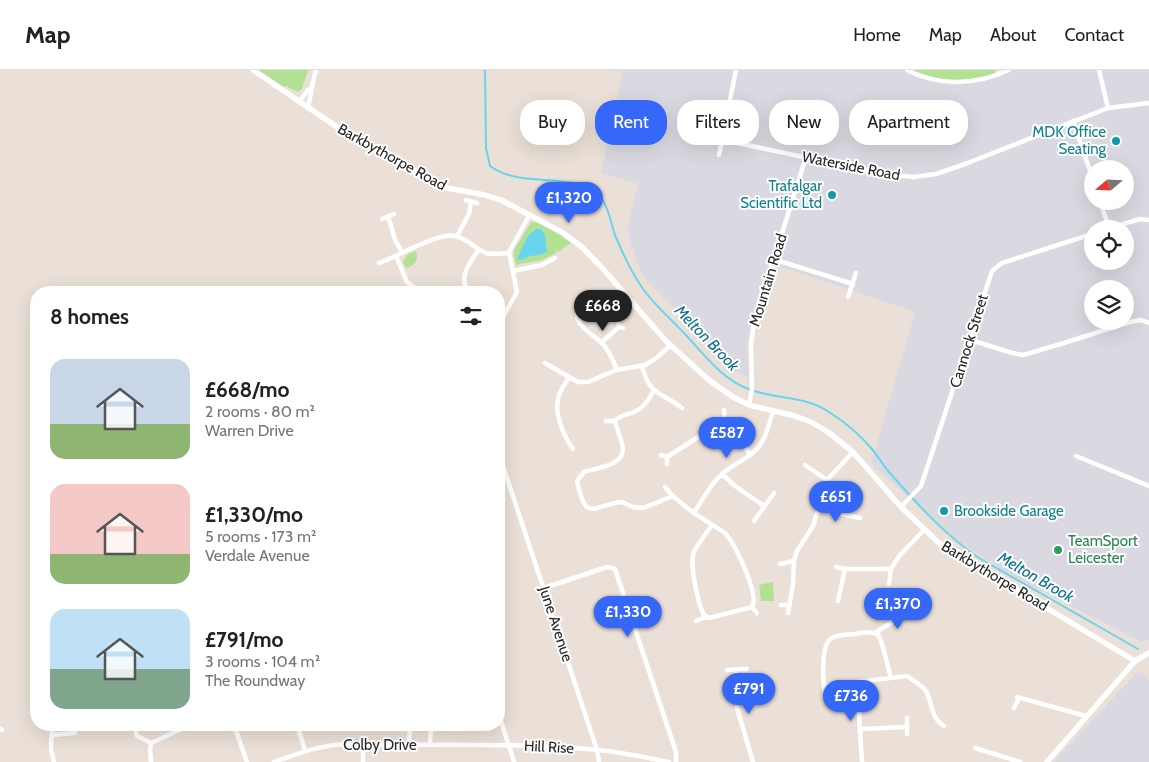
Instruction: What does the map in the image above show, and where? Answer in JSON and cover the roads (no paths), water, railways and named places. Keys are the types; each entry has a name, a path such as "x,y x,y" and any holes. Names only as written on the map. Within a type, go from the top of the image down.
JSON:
{"street":[{"name":"Barkbythorpe Road","path":"253,70 340,129 442,186 495,198 530,214 564,233 582,247 617,283 670,344 710,381 726,393 749,405 811,422 840,440 901,506 940,544 1135,661"},
{"path":"299,102 310,88 316,70"},
{"path":"730,100 736,70"},
{"path":"907,70 930,79 956,82 972,82 1009,70"},
{"path":"1099,70 1108,108"},
{"path":"308,108 312,92 310,88"},
{"name":"Waterside Road","path":"747,145 900,177 926,176 965,164 1108,108 1149,103"},
{"path":"1073,121 1086,160"},
{"path":"719,154 721,145"},
{"name":"Mountain Road","path":"749,405 752,385 751,338 773,259 806,157"},
{"path":"457,236 468,216 469,201 478,203"},
{"path":"382,218 394,214"},
{"path":"505,313 517,292 509,253 530,214"},
{"path":"388,216 394,240 402,252"},
{"path":"1134,221 1149,220"},
{"path":"379,263 430,241 449,236 457,236 489,254 509,253"},
{"name":"Cannock Street","path":"901,506 922,486 989,276 1002,263 1084,237"},
{"path":"465,286 464,276 478,249"},
{"path":"396,256 407,282 412,286"},
{"path":"513,271 538,266 555,258"},
{"path":"773,259 852,284"},
{"path":"550,261 552,266"},
{"path":"848,297 856,273"},
{"path":"594,295 578,304 578,322 585,332 601,343 611,355 617,370"},
{"path":"968,340 1022,355 1130,322 1141,320 1149,323"},
{"path":"601,343 620,325"},
{"path":"544,363 549,368 579,382 588,382 617,370 642,366 654,360 670,344"},
{"path":"642,366 646,382 654,390 682,408"},
{"path":"569,377 559,394 558,402 563,430 573,449"},
{"path":"606,421 615,421 620,416 642,408 654,390"},
{"path":"667,406 671,400"},
{"path":"724,410 725,422 751,455"},
{"path":"694,513 712,485 722,474 751,455 765,437 773,411"},
{"path":"615,421 623,447 622,453 614,464 598,467 581,475 577,481 584,503 591,509 596,510 622,502 632,507 643,508 673,496"},
{"path":"667,458 717,425 725,422"},
{"path":"563,430 569,427"},
{"path":"788,614 797,551 813,526 824,486 853,452"},
{"path":"661,455 667,458"},
{"path":"1076,456 1149,486"},
{"path":"667,458 667,464"},
{"path":"805,465 828,480"},
{"name":"June Avenue","path":"505,470 597,750 599,762"},
{"path":"722,474 735,486 764,506"},
{"path":"665,487 694,513 731,539 738,550 754,599 752,607"},
{"path":"754,521 774,493"},
{"path":"819,509 858,517 857,509"},
{"path":"706,617 702,611 693,559 694,552 712,525"},
{"path":"889,584 891,569 900,555 925,529"},
{"path":"780,564 794,562"},
{"path":"544,588 606,567 615,569 676,752 676,762"},
{"path":"836,567 845,569 891,569"},
{"path":"838,601 845,569"},
{"path":"781,605 790,605"},
{"path":"752,607 758,613"},
{"path":"696,621 752,607"},
{"path":"875,633 892,622 890,611"},
{"path":"825,695 823,664 826,644 828,640 836,636 868,632 878,634 890,678"},
{"path":"1047,762 1135,661 1149,653"},
{"path":"736,669 737,708 753,762"},
{"path":"727,670 747,669"},
{"path":"824,686 907,676 922,687 928,696 935,718 944,726"},
{"path":"858,682 862,762"},
{"path":"1014,708 1018,697 1086,716"},
{"path":"907,718 907,734"},
{"path":"930,722 935,718"},
{"path":"861,729 906,726"},
{"path":"52,731 51,748 54,762"},
{"path":"136,731 137,736 151,743"},
{"path":"151,743 174,731"},
{"path":"236,731 248,762"},
{"path":"299,731 305,750"},
{"path":"409,745 410,731"},
{"path":"430,745 431,731"},
{"path":"504,731 514,762"},
{"path":"52,735 75,733"},
{"path":"151,743 151,762"},
{"name":"Colby Drive","path":"274,762 305,750 340,744 488,746"},
{"path":"363,745 363,762"},
{"name":"Hill Rise","path":"488,746 509,745 597,750 670,762"},
{"path":"975,748 1020,762"},
{"path":"979,756 981,750"}],"water":[{"path":"536,229 541,229 545,235 547,252 529,256 522,260 517,259 527,237"}],"waterway":[{"name":"Melton Brook","path":"485,70 486,148 490,166 520,178 574,183 595,191 606,206 615,235 630,268 645,292 712,364 728,378 746,388 768,395 810,403 832,414 862,438 889,472 921,507 967,549 979,558 1138,649"}],"place":[{"name":"MDK Office Seating","path":"1116,141"},
{"name":"Trafalgar Scientific Ltd","path":"832,195"},
{"name":"Brookside Garage","path":"944,511"},
{"name":"TeamSport Leicester","path":"1058,550"}]}
